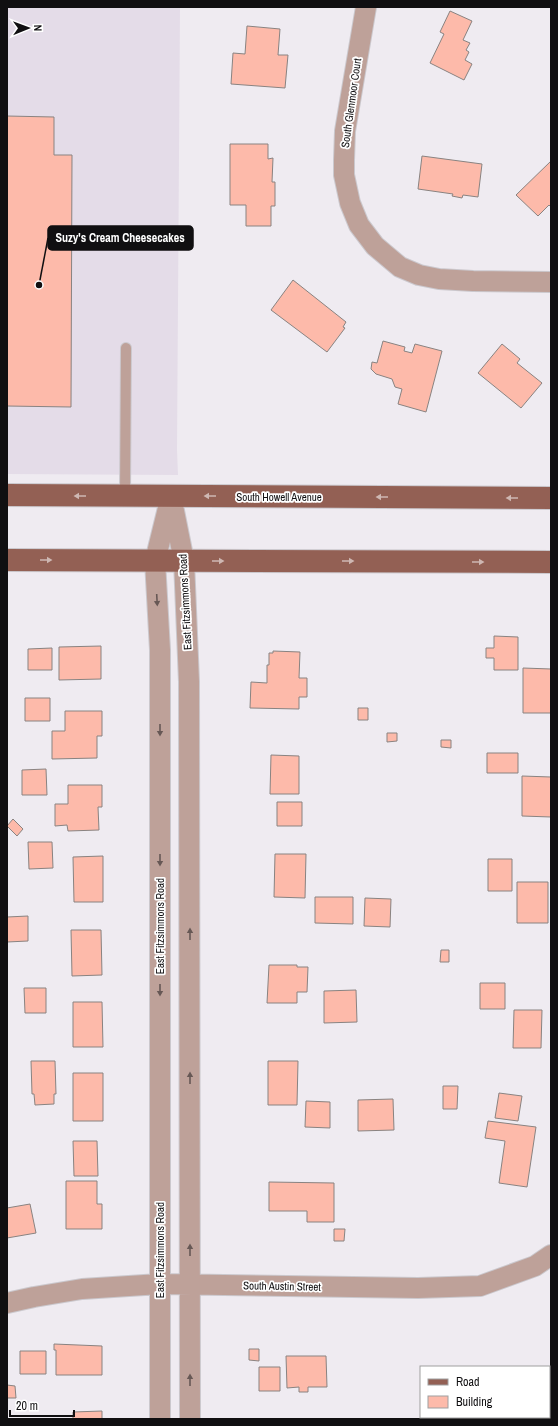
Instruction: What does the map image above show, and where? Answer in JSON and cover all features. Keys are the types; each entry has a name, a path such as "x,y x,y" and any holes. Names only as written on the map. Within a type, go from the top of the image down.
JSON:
{"main road":[{"name":"South Howell Avenue","path":"7,495 551,498"},
{"path":"7,560 551,562"}],"street":[{"name":"South Glenmoor Court","path":"365,7 345,132 344,160 344,175 350,203 359,225 375,246 400,266 419,275 439,279 473,281 551,282"},
{"name":"East Fitzsimmons Road","path":"160,1419 160,650 155,561 171,496"},
{"name":"East Fitzsimmons Road","path":"171,496 184,561 189,682 190,1419"},
{"path":"160,818 190,817"},
{"path":"160,964 190,963"},
{"path":"160,1112 190,1111"},
{"name":"South Austin Street","path":"7,1303 82,1289 160,1284 418,1288 480,1286 536,1266 551,1256"}],"lane":[{"path":"125,496 126,348"}],"shaded area":[{"path":"7,7 180,7 178,475 7,474"}],"building":[{"path":"450,11 472,21 463,40 470,43 466,50 469,52 465,60 472,64 464,80 430,63 444,34 440,32"},
{"path":"247,26 280,29 278,55 288,55 285,88 231,84 233,53 245,54"},
{"path":"7,116 54,117 54,155 72,155 71,407 7,406"},
{"path":"230,144 268,144 268,159 273,158 272,182 275,182 275,206 271,206 271,226 246,226 246,205 230,205"},
{"path":"422,156 482,164 478,197 463,195 462,198 452,196 453,194 418,189"},
{"path":"551,161 551,207 549,205 538,216 516,195"},
{"path":"293,280 346,322 343,327 345,328 327,352 271,310"},
{"path":"383,341 405,347 404,351 412,353 415,344 442,351 426,412 398,404 402,389 395,387 392,379 376,374 371,369 372,362 377,363"},
{"path":"502,344 520,359 517,363 542,383 521,408 478,373"},
{"path":"494,636 518,637 518,670 494,670 494,658 486,658 486,648 494,648"},
{"path":"101,646 101,679 59,680 59,647"},
{"path":"52,648 52,670 28,670 28,649"},
{"path":"273,651 300,652 299,678 307,678 307,697 299,697 299,709 250,708 251,682 267,683 269,653 273,653"},
{"path":"523,668 551,669 551,713 523,713"},
{"path":"25,698 50,698 50,721 25,721"},
{"path":"358,708 368,708 368,720 358,720"},
{"path":"65,711 102,711 102,736 97,736 97,758 52,759 52,731 65,731"},
{"path":"387,733 397,733 397,741 387,742"},
{"path":"441,740 451,740 451,748 441,747"},
{"path":"487,753 518,753 518,773 487,773"},
{"path":"271,755 299,756 299,794 270,794"},
{"path":"46,769 47,795 22,795 22,770"},
{"path":"522,776 551,777 551,817 522,816"},
{"path":"68,785 102,785 102,807 98,807 99,830 68,831 67,825 55,826 55,804 68,804"},
{"path":"277,802 302,802 302,826 277,826"},
{"path":"13,819 23,829 17,836 7,826"},
{"path":"28,842 52,842 53,868 29,869"},
{"path":"275,854 306,854 305,898 274,897"},
{"path":"103,856 103,902 74,902 73,857"},
{"path":"488,859 512,859 512,891 488,891"},
{"path":"517,882 548,882 548,923 517,923"},
{"path":"315,897 353,897 353,924 315,923"},
{"path":"365,898 391,899 390,927 364,926"},
{"path":"28,916 28,941 7,942 7,917"},
{"path":"71,930 101,930 102,975 72,976"},
{"path":"441,950 449,950 449,962 440,962"},
{"path":"269,965 297,965 297,967 308,967 307,992 297,992 297,1003 267,1003"},
{"path":"480,983 505,983 505,1009 480,1009"},
{"path":"24,988 46,988 46,1013 25,1013"},
{"path":"356,990 357,1022 324,1023 324,991"},
{"path":"73,1002 102,1002 103,1047 73,1047"},
{"path":"514,1010 542,1010 541,1048 513,1048"},
{"path":"31,1061 55,1061 56,1094 54,1094 54,1104 35,1105 34,1094 32,1094"},
{"path":"268,1061 298,1061 297,1105 268,1105"},
{"path":"73,1073 103,1073 103,1121 73,1121"},
{"path":"443,1086 458,1086 457,1109 443,1109"},
{"path":"499,1093 522,1096 518,1121 495,1118"},
{"path":"393,1099 394,1130 358,1131 358,1100"},
{"path":"306,1101 330,1102 330,1128 305,1127"},
{"path":"488,1121 536,1127 527,1187 499,1183 505,1141 485,1138"},
{"path":"73,1141 97,1141 98,1176 74,1176"},
{"path":"66,1181 97,1181 97,1204 102,1204 102,1229 66,1229"},
{"path":"269,1182 334,1183 334,1222 307,1222 307,1211 269,1211"},
{"path":"30,1204 36,1233 7,1238 7,1208"},
{"path":"334,1229 345,1229 344,1241 334,1241"},
{"path":"54,1344 102,1346 102,1375 56,1375 56,1350 54,1350"},
{"path":"249,1349 259,1349 259,1361 249,1360"},
{"path":"20,1351 46,1351 46,1374 20,1374"},
{"path":"286,1356 326,1356 327,1387 308,1387 308,1392 299,1392 299,1387 287,1388"},
{"path":"259,1367 280,1367 280,1391 259,1391"},
{"path":"7,1385 15,1386 16,1398 7,1398"},
{"path":"102,1411 102,1419 73,1419 73,1412"}],"place":[{"name":"Suzy's Cream Cheesecakes","path":"39,285"}]}
